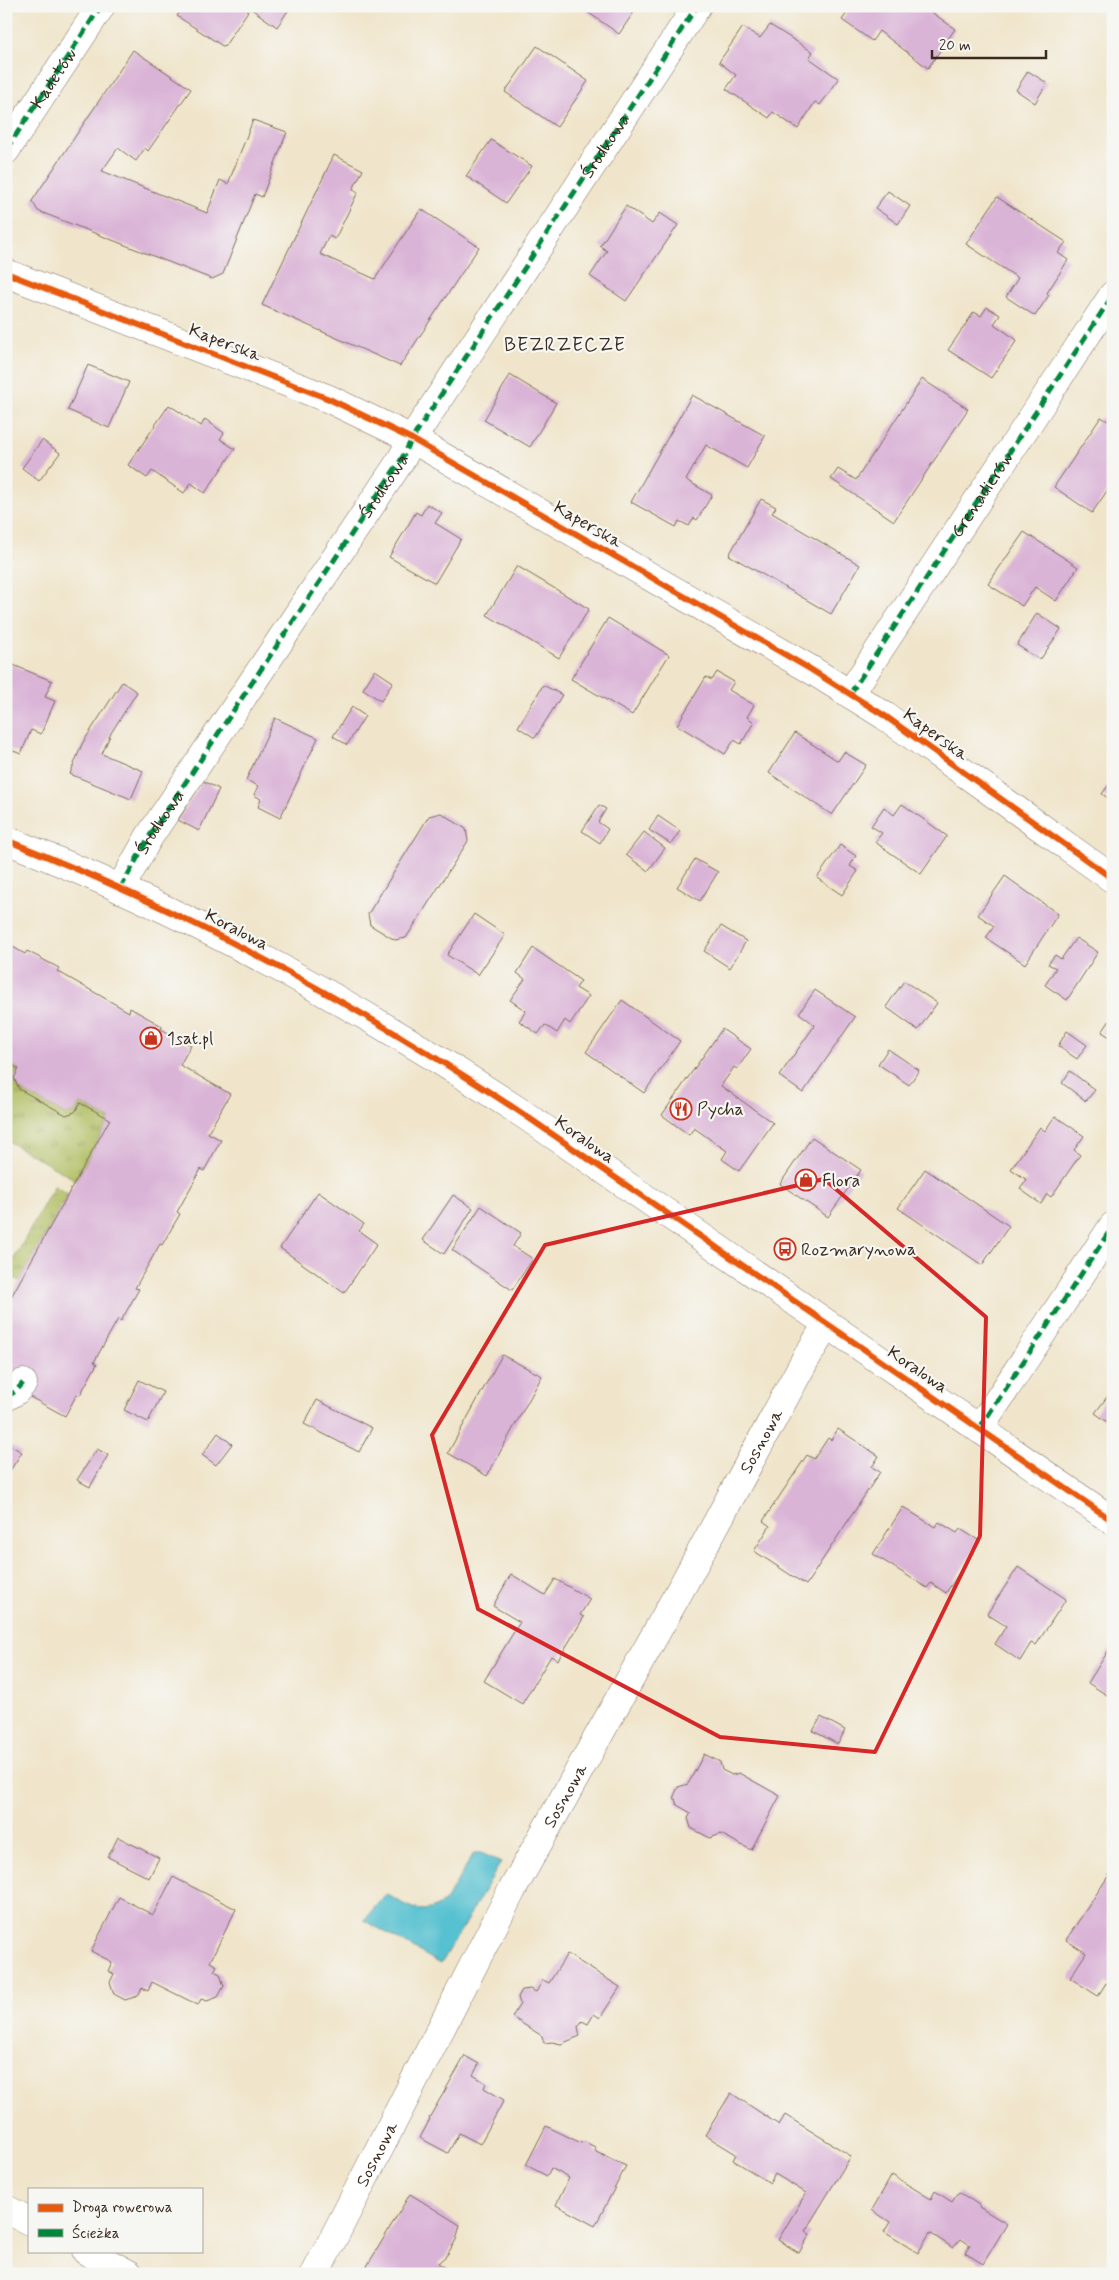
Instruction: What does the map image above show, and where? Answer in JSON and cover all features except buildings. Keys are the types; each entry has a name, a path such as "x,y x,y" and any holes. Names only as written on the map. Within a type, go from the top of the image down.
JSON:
{"street":[{"name":"Kadetów","path":"6,150 101,6"},
{"name":"Środkowa","path":"120,889 149,836 396,468 412,439 697,6"},
{"name":"Kaperska","path":"6,273 329,399 412,439 850,694 885,716 1113,879"},
{"name":"Grenadierów","path":"850,694 1113,294"},
{"name":"Koralowa","path":"6,840 120,889 240,946 434,1057 523,1114 1113,1521"},
{"path":"979,1429 1113,1226"},
{"name":"Sosnowa","path":"315,2274 511,1892 684,1583 805,1360 827,1324"},
{"path":"6,2209 28,2220"},
{"path":"88,2252 129,2274"}],"highlighted area":[{"path":"824,1179 986,1317 980,1536 875,1752 720,1737 478,1609 432,1435 545,1245"}],"green space":[{"path":"6,1062 19,1069 14,1078 19,1089 66,1115 75,1112 80,1103 110,1119 76,1180 6,1140"},
{"path":"54,1186 68,1194 20,1281 6,1274"}],"water":[{"path":"474,1853 481,1853 501,1862 441,1964 364,1920 386,1894 416,1909 423,1910 438,1906 446,1900"}],"marked path":[{"path":"6,150 101,6"},
{"path":"120,889 149,837 401,460 412,439 697,6"},
{"path":"850,694 1113,295"},
{"path":"979,1429 1113,1226"},
{"path":"6,1397 16,1391 23,1383"}],"cycle path":[{"path":"6,273 329,399 412,439 810,669 885,716 1113,879"},
{"path":"6,840 74,868 208,930 338,1000 401,1037 526,1116 1113,1521"}],"place":[{"name":"1sat.pl","path":"151,1038"},
{"name":"Pycha","path":"681,1109"},
{"name":"Flora","path":"806,1180"},
{"name":"Rozmarynowa","path":"785,1249"}],"district":[{"name":"BEZRZECZE","path":"565,344"}]}
